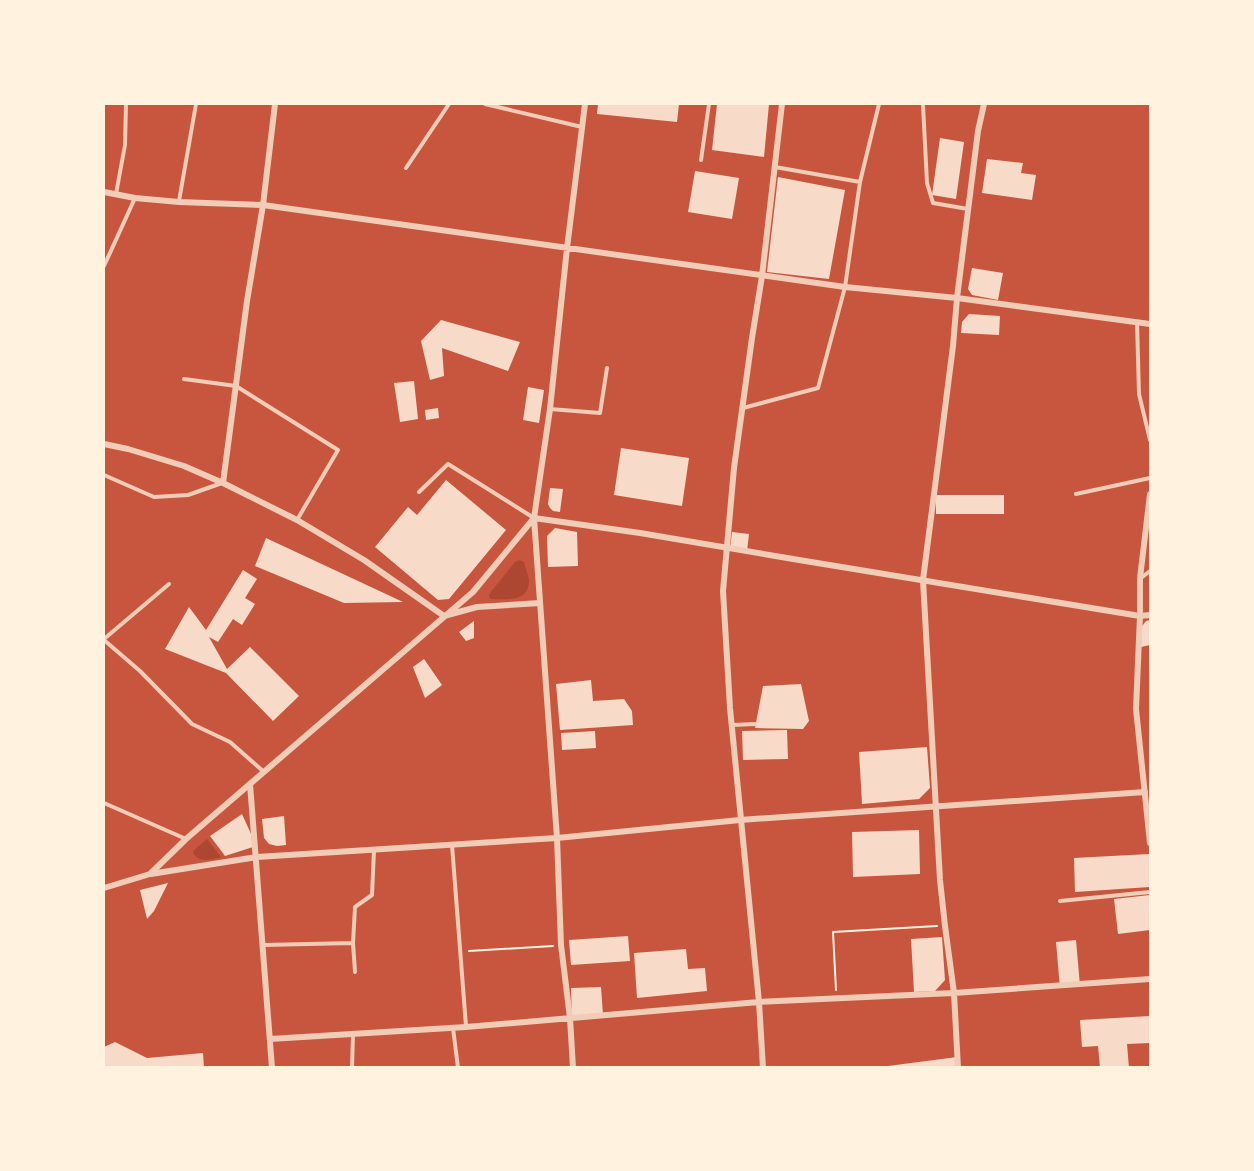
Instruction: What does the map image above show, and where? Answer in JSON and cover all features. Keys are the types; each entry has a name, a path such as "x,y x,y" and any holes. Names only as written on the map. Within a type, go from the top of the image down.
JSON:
{"street":[{"path":"223,483 247,301 263,206 275,104"},
{"path":"573,1068 570,1018 561,945 557,838 534,518 585,104"},
{"path":"764,1068 731,725 723,591 734,468 762,276 782,104"},
{"path":"958,1068 954,993 940,880 923,580 968,209 978,131 984,104"},
{"path":"104,192 135,198 179,202 263,206 762,276 957,298 1150,324"},
{"path":"104,444 184,466 297,520 364,560 444,616"},
{"path":"1150,495 1140,578 1136,709 1147,775 1145,792 1150,843"},
{"path":"534,518 727,547 1140,616 1150,615"},
{"path":"150,874 186,839 472,592 534,518"},
{"path":"444,616 477,607 540,603"},
{"path":"250,784 272,1068"},
{"path":"104,888 150,874 256,857 557,838 740,820 1145,792"},
{"path":"270,1039 453,1028 759,1002 954,993 1150,979"}],"lane":[{"path":"116,194 125,145 126,104"},
{"path":"179,202 196,104"},
{"path":"406,168 449,104"},
{"path":"486,104 582,127"},
{"path":"701,160 709,104"},
{"path":"742,408 818,388 845,287 860,182 879,104"},
{"path":"923,105 927,183 933,203 968,209"},
{"path":"775,167 860,182"},
{"path":"104,266 135,198"},
{"path":"1137,322 1138,394 1150,440"},
{"path":"549,409 600,413 607,368"},
{"path":"184,379 236,386 338,450 297,520"},
{"path":"419,492 448,464 534,518"},
{"path":"104,475 154,497 188,495 223,483"},
{"path":"1076,494 1150,478"},
{"path":"1140,578 1150,571"},
{"path":"169,584 104,640 140,671 192,724 230,742 264,772"},
{"path":"731,725 755,724"},
{"path":"104,803 186,839"},
{"path":"452,845 466,1027"},
{"path":"355,972 353,943 355,908 372,895 374,850"},
{"path":"1060,901 1150,892"},
{"path":"263,945 353,943"},
{"path":"453,1028 458,1068"},
{"path":"352,1068 353,1034"}],"path":[{"path":"837,999 833,932 945,926"},
{"path":"460,951 561,945"}],"shaded area":[{"path":"520,560 524,562 529,579 525,593 516,598 491,599 490,593 515,562"},
{"path":"207,839 221,857 202,859 193,853"}],"building":[{"path":"598,104 679,104 677,122 597,114"},
{"path":"717,104 769,104 764,157 712,150"},
{"path":"940,138 964,142 956,199 932,195"},
{"path":"987,159 1023,163 1021,173 1036,175 1032,200 982,193"},
{"path":"695,171 739,178 732,219 688,212"},
{"path":"778,177 845,190 829,279 767,272"},
{"path":"972,268 1003,273 998,300 972,295 968,289"},
{"path":"969,314 1000,316 999,335 961,333 962,322"},
{"path":"441,320 520,342 508,371 442,348 444,376 430,380 421,341"},
{"path":"414,381 418,419 400,422 394,383"},
{"path":"528,387 544,390 539,423 523,420"},
{"path":"438,408 439,418 426,420 425,410"},
{"path":"621,448 689,458 682,506 614,495"},
{"path":"446,480 506,530 449,599 438,600 375,547 408,507 417,515"},
{"path":"550,488 563,489 560,512 553,511 548,504"},
{"path":"936,495 1004,495 1004,514 936,514"},
{"path":"555,528 577,532 578,566 548,567 547,536"},
{"path":"732,532 749,534 747,551 730,549"},
{"path":"266,538 403,602 344,603 255,566"},
{"path":"243,570 257,579 245,598 255,604 242,625 233,619 218,642 209,637 227,669 250,647 299,696 273,721 226,673 165,649 189,607 206,630"},
{"path":"1150,620 1150,645 1141,647 1140,629 1146,621"},
{"path":"474,621 474,638 466,641 459,632"},
{"path":"424,659 442,685 425,698 413,667"},
{"path":"591,680 593,701 624,699 632,711 633,725 560,730 556,684"},
{"path":"801,684 809,721 803,729 755,728 763,686"},
{"path":"787,730 788,759 743,760 742,731"},
{"path":"595,731 596,748 562,750 561,733"},
{"path":"927,747 930,788 919,799 862,804 859,752"},
{"path":"242,814 251,834 253,847 225,856 210,836"},
{"path":"284,816 286,845 269,844 264,838 262,819"},
{"path":"919,830 920,874 853,877 852,832"},
{"path":"1149,854 1150,887 1075,892 1074,858"},
{"path":"168,883 154,911 147,919 140,890"},
{"path":"1150,895 1150,930 1118,934 1114,899"},
{"path":"628,936 630,961 571,965 569,940"},
{"path":"942,937 945,980 935,991 914,992 911,939"},
{"path":"1076,940 1080,986 1060,988 1056,942"},
{"path":"686,949 688,969 705,968 707,991 637,998 634,953"},
{"path":"601,987 603,1015 572,1017 571,988"},
{"path":"1150,1016 1150,1043 1127,1044 1129,1068 1100,1068 1098,1046 1082,1047 1080,1020"},
{"path":"115,1042 147,1058 203,1053 204,1068 104,1068 104,1047"},
{"path":"957,1057 958,1068 888,1068 888,1066"}]}
